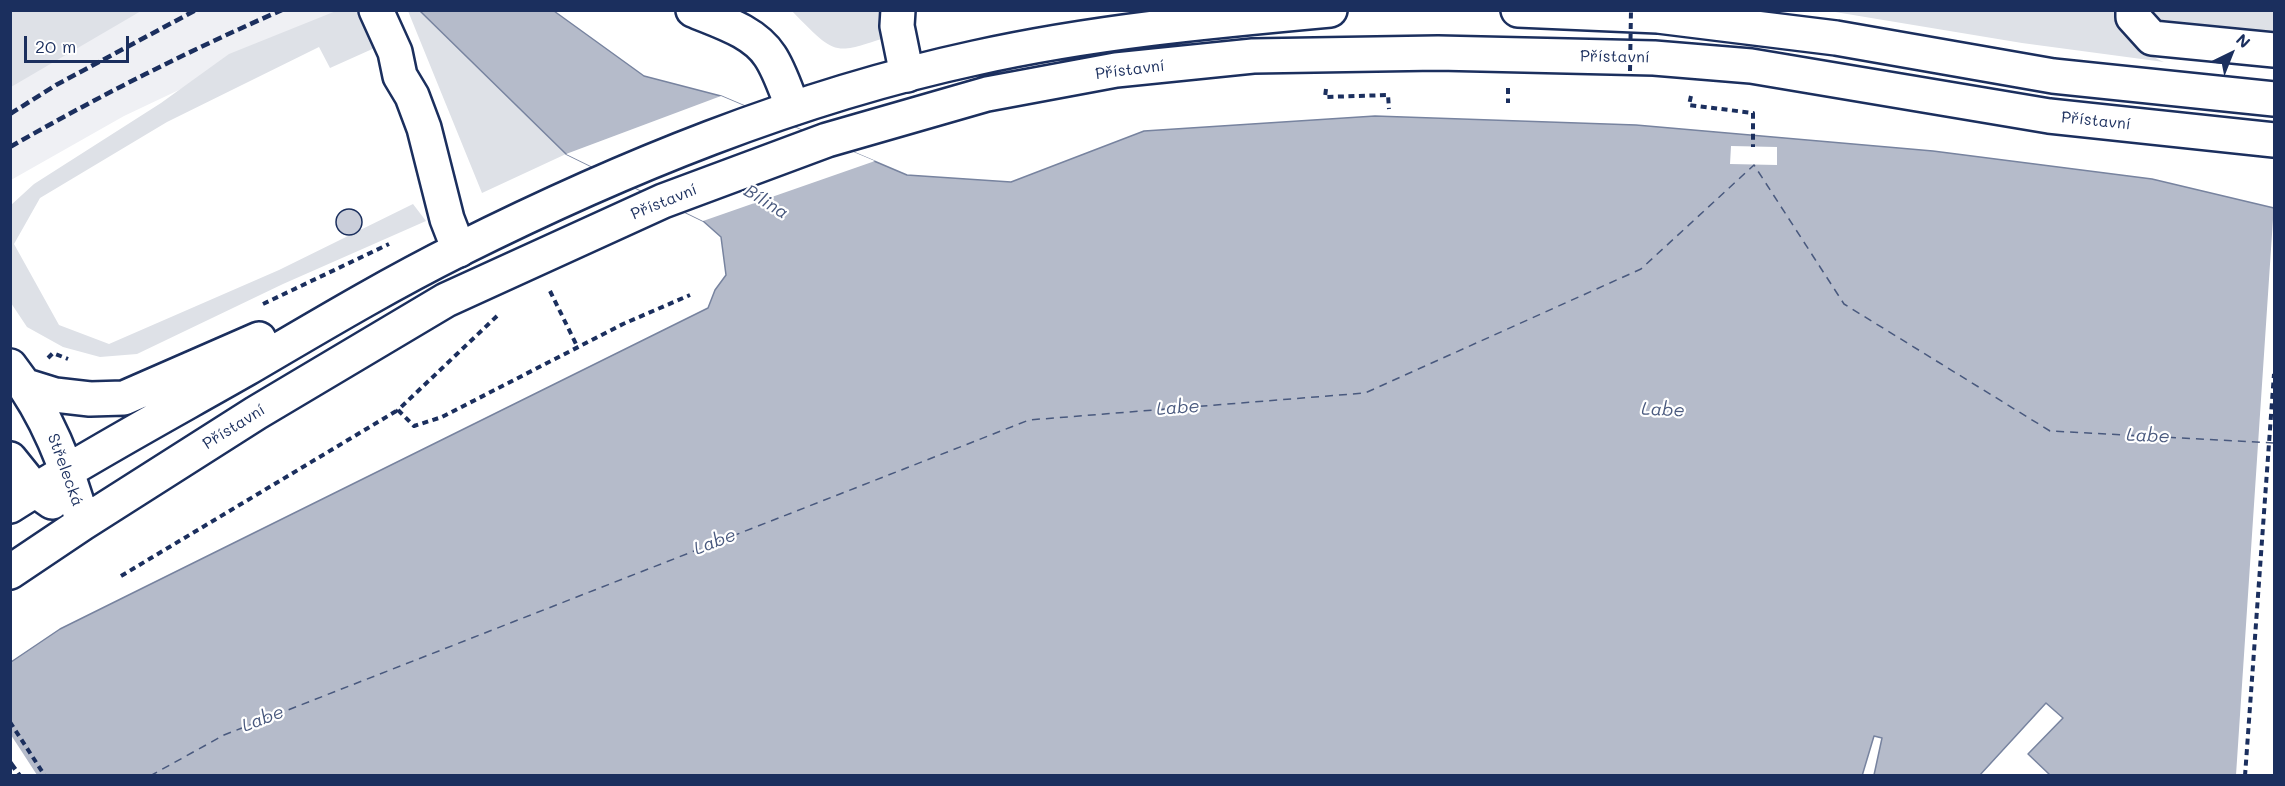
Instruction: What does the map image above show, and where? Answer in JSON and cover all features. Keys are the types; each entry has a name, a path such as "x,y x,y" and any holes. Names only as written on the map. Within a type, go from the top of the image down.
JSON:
{"main road":[{"path":"376,10 395,52 400,76 412,96 424,128 447,219 459,249"},
{"path":"693,10 741,31 762,46 775,66 781,112"},
{"path":"898,10 897,26 907,75"},
{"path":"23,498 386,288 459,249 613,177 781,112 907,75 975,58 1120,30 1330,10"},
{"path":"1518,10 1658,16 1836,38 2054,76 2274,99"},
{"path":"2133,10 2133,17 2152,38 2274,50"},
{"name":"Přístavní","path":"10,573 83,523 256,413 446,300 663,201 827,140 987,94 1116,70 1252,56 1438,53 1654,58 1751,66 2049,116 2274,140"},
{"path":"18,376 55,395 90,399 124,398 281,329 386,288"},
{"name":"Střelecká","path":"18,376 44,416 68,470 83,523"},
{"name":"Střelecká","path":"10,459 23,498 83,523"}],"path":[{"path":"1630,71 1631,10"},
{"path":"1325,97 1388,95 1389,109"},
{"path":"1689,105 1753,113 1753,147"},
{"path":"252,309 390,243"},
{"path":"545,281 577,346"},
{"path":"398,410 414,426 442,417 577,346 690,295"},
{"path":"121,576 398,410 505,309"},
{"path":"47,359 54,353 75,362"},
{"path":"2245,776 2274,374"},
{"path":"10,722 45,776"}],"shaded area":[{"path":"11,10 141,10 141,11 11,87"},
{"path":"126,11 354,11 295,35 124,116 11,180 11,81"},
{"path":"336,11 362,11 379,46 330,68 319,47 167,122 40,198 14,244 59,325 109,344 279,270 413,204 426,221 283,284 137,354 100,357 63,347 27,327 11,303 11,205 34,184 161,103 229,54"},
{"path":"408,11 420,11 566,154 482,193"},
{"path":"792,11 887,11 896,34 860,46 838,48 819,37"},
{"path":"1829,11 2120,11 2124,29 2133,42 2164,62 2022,43"},
{"path":"2154,11 2274,11 2274,35 2173,28 2160,21"}],"water":[{"path":"420,11 554,11 644,76 721,96 907,175 1011,182 1144,131 1375,116 1636,125 1933,151 2152,179 2274,208 2274,775 2050,775 2028,754 2063,718 2046,703 1979,776 1874,775 1882,738 1874,736 1862,776 11,776 11,662 60,629 708,308 715,290 726,275 721,237 703,221 566,154"}],"pier":[{"path":"721,96 875,161 703,221 566,154"},
{"path":"1731,146 1777,147 1777,165 1730,164"},
{"path":"2274,204 2274,775 2236,775"},
{"path":"11,735 37,775 11,775"}],"building":[{"path":"349,209 358,213 362,222 358,231 349,235 340,231 336,222 340,213"}],"ferry route":[{"path":"150,776 224,735 1029,420 1365,393 1641,269 1754,165 1844,304 2050,431 2274,443"}],"railway":[{"path":"10,114 56,85 196,10"},
{"path":"10,147 144,75 282,10"},
{"path":"10,762 20,776"}],"water label":[{"name":"Bílina","path":"766,202"},
{"name":"Labe","path":"1178,408"},
{"name":"Labe","path":"1663,410"},
{"name":"Labe","path":"2148,436"},
{"name":"Labe","path":"715,542"},
{"name":"Labe","path":"263,719"}]}
